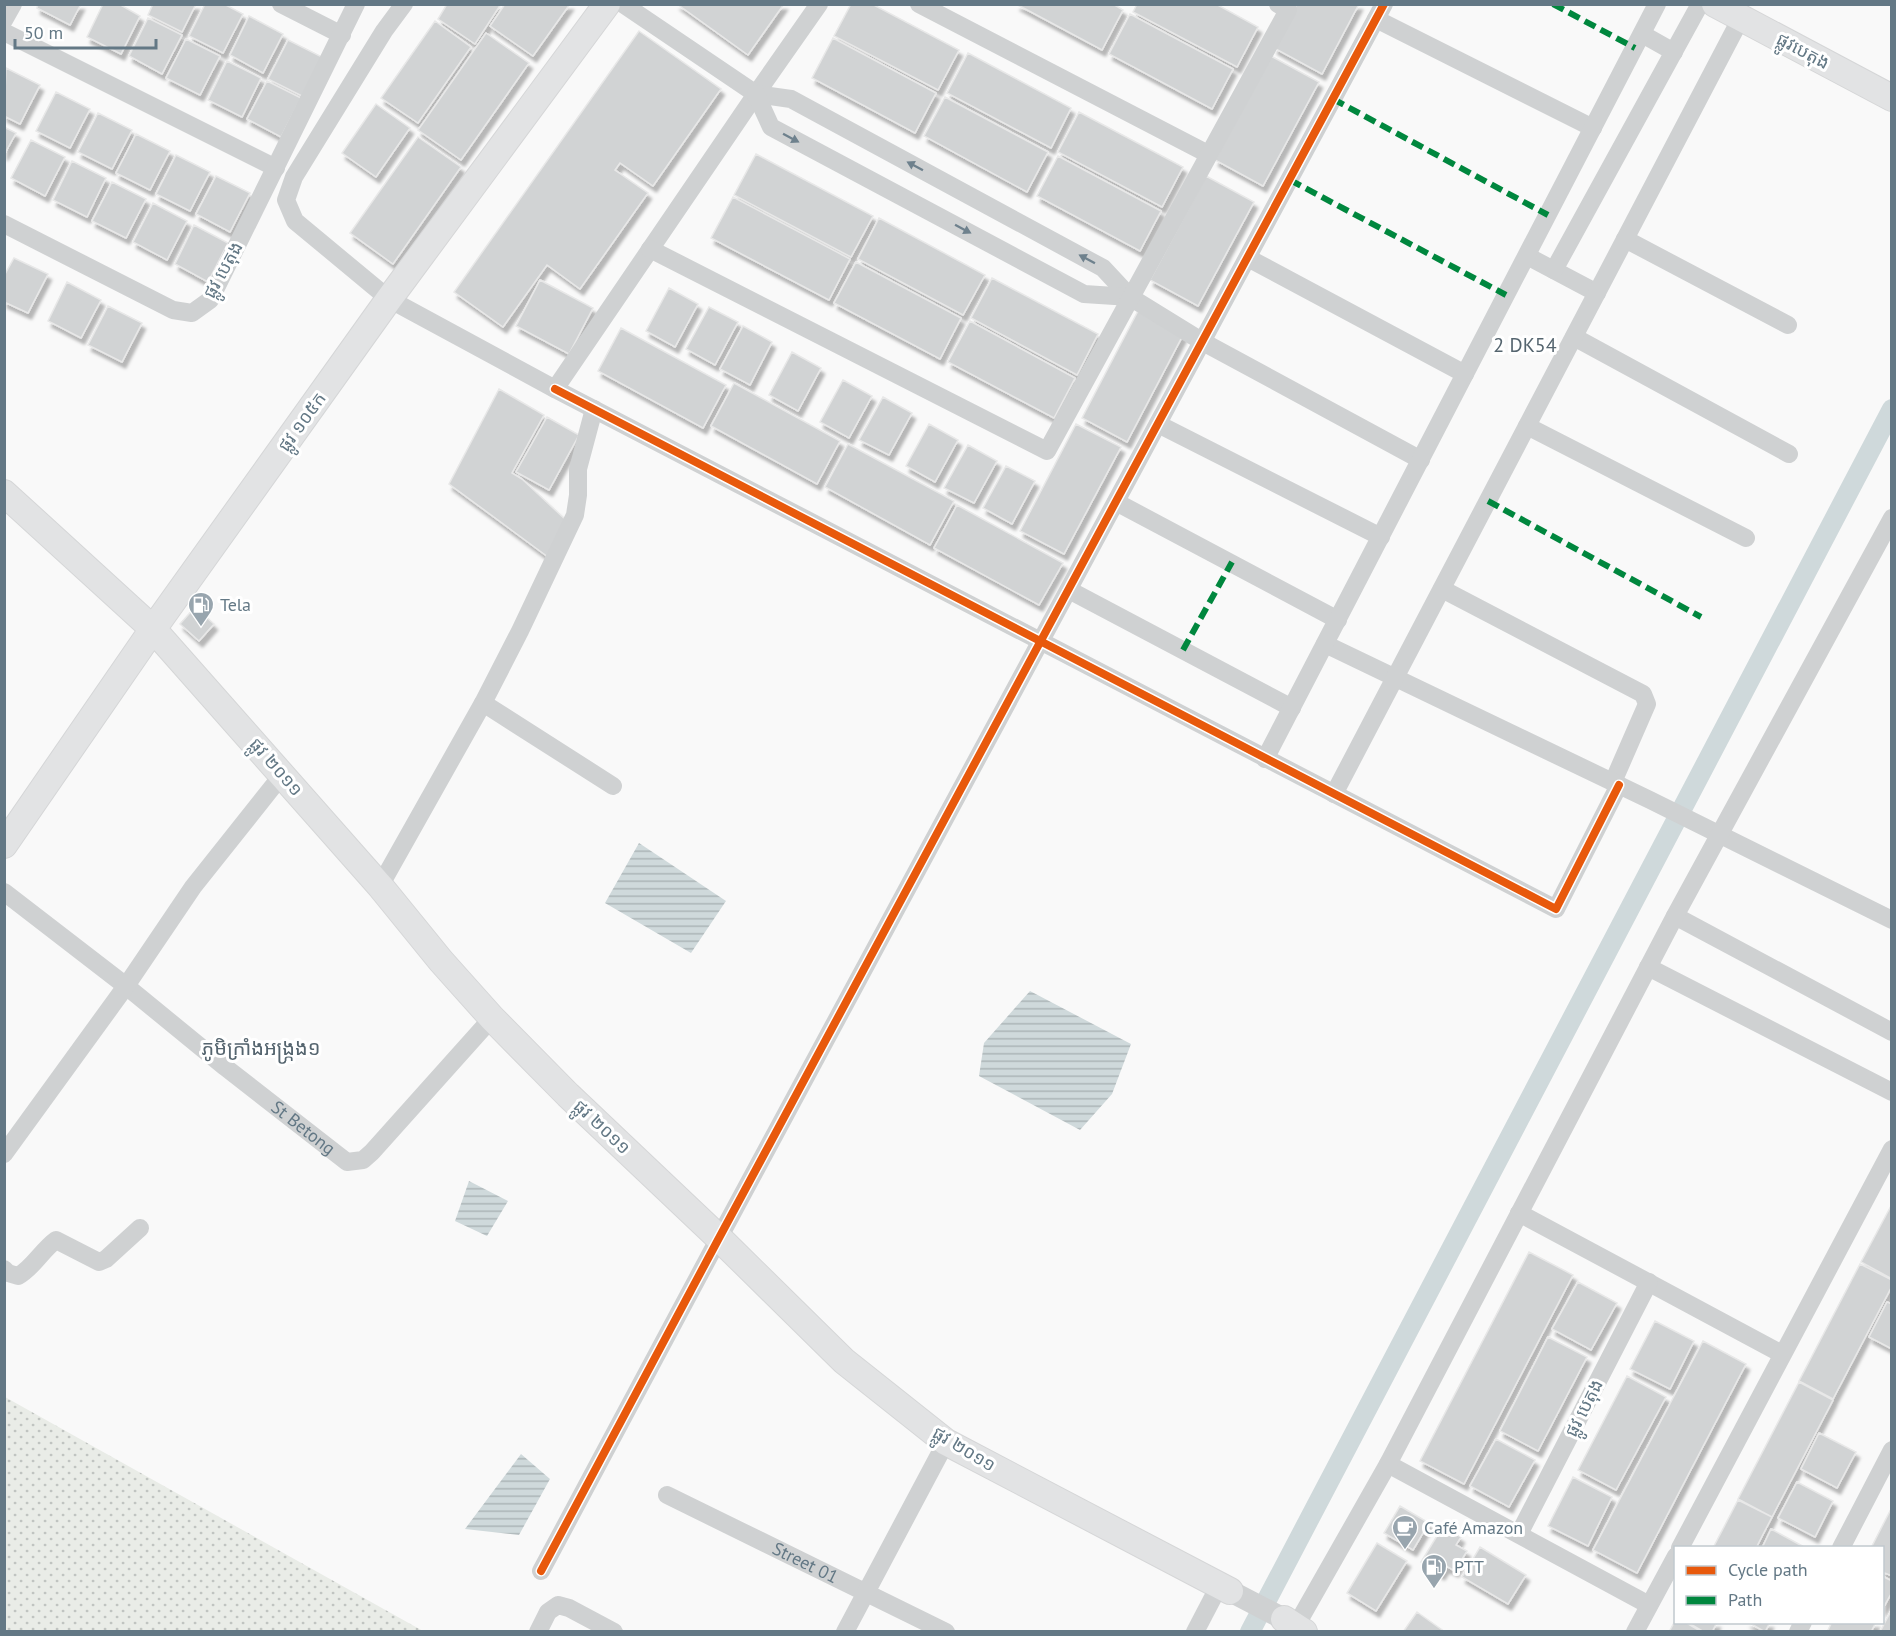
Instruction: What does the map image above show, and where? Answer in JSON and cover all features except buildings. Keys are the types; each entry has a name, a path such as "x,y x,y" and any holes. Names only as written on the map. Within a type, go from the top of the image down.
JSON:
{"main road":[{"name":"ផ្លូវ ១០៥ក","path":"4,845 153,629 389,299 607,4"},
{"name":"ផ្លូវបេតុង","path":"1715,4 1892,98"},
{"name":"ផ្លូវ ២០១១","path":"4,493 153,629 380,886 441,961 492,1018 568,1095 719,1238 844,1361 946,1442 1225,1589"}],"street":[{"path":"4,20 13,4"},
{"path":"281,4 342,35"},
{"name":"ផ្លូវ បេតុង","path":"4,224 173,310 192,313 210,300 356,4"},
{"path":"404,4 384,31 294,177 286,200 295,221 389,299 594,409 1556,909 1616,783 1647,704 1642,694 1442,589"},
{"path":"623,4 756,94 791,99 1103,268 1130,297 1203,342 1421,460"},
{"path":"555,388 819,4"},
{"path":"919,4 1208,154"},
{"path":"650,249 1047,451 1288,10 1278,4"},
{"path":"1265,759 1657,4"},
{"path":"1554,270 1700,4"},
{"path":"541,1571 1380,12 1593,128"},
{"path":"1334,794 1741,18"},
{"path":"4,32 276,168"},
{"path":"1642,34 1674,52"},
{"path":"756,94 771,127 1084,294 1130,297"},
{"path":"1625,239 1788,325"},
{"path":"1527,256 1597,293"},
{"path":"1248,258 1465,374"},
{"path":"1574,337 1789,454"},
{"path":"380,886 483,703 575,515 578,469 594,409"},
{"path":"1158,424 1381,537"},
{"path":"1527,426 1746,538"},
{"path":"1116,502 1338,620"},
{"path":"1294,1627 1388,1464 1675,916 1892,518"},
{"path":"1069,590 1292,708"},
{"path":"1325,644 1616,783 1892,920"},
{"path":"483,703 613,786"},
{"path":"5,1151 126,986 193,887 282,775"},
{"name":"St Betong","path":"4,892 347,1161 363,1160 372,1152 492,1018"},
{"path":"1675,916 1892,1032"},
{"path":"1648,967 1892,1092"},
{"path":"1681,1546 1892,1149"},
{"path":"1519,1213 1782,1354"},
{"path":"4,1269 8,1273 18,1275 24,1272 56,1240 99,1262 106,1259 140,1228"},
{"name":"ផ្លូវ បេតុង","path":"1519,1534 1649,1282"},
{"path":"845,1632 946,1442"},
{"path":"1842,1546 1892,1450"},
{"path":"1388,1464 1649,1605"},
{"name":"Street 01","path":"667,1495 946,1632"},
{"path":"1635,1632 1674,1560"},
{"path":"1195,1632 1225,1589"},
{"name":"ផ្លូវ ២០១១","path":"1225,1589 1294,1627"},
{"path":"538,1632 548,1612 558,1605 569,1608 614,1632"}],"shaded area":[{"path":"639,843 726,901 691,953 605,903"},
{"path":"1030,991 1131,1044 1112,1094 1080,1130 979,1076 984,1043"},
{"path":"469,1181 508,1201 487,1236 455,1221"},
{"path":"5,1397 423,1631 5,1631"},
{"path":"521,1454 550,1479 519,1535 465,1529"}],"waterway":[{"path":"1250,1632 1892,409"}],"marked path":[{"path":"1553,4 1635,48"},
{"path":"1333,99 1548,215"},
{"path":"1290,180 1506,295"},
{"path":"1488,501 1701,617"},
{"path":"1183,650 1232,562"}],"cycle path":[{"path":"541,1571 1384,4"},
{"path":"555,389 1556,909 1619,785"}],"place":[{"name":"Tela","path":"201,628"},
{"name":"Café Amazon","path":"1405,1551"},
{"name":"PTT","path":"1434,1590"}],"district":[{"name":"2 DK54","path":"1525,345"},
{"name":"ភូមិក្រាំងអង្រ្កង១","path":"261,1048"}]}
